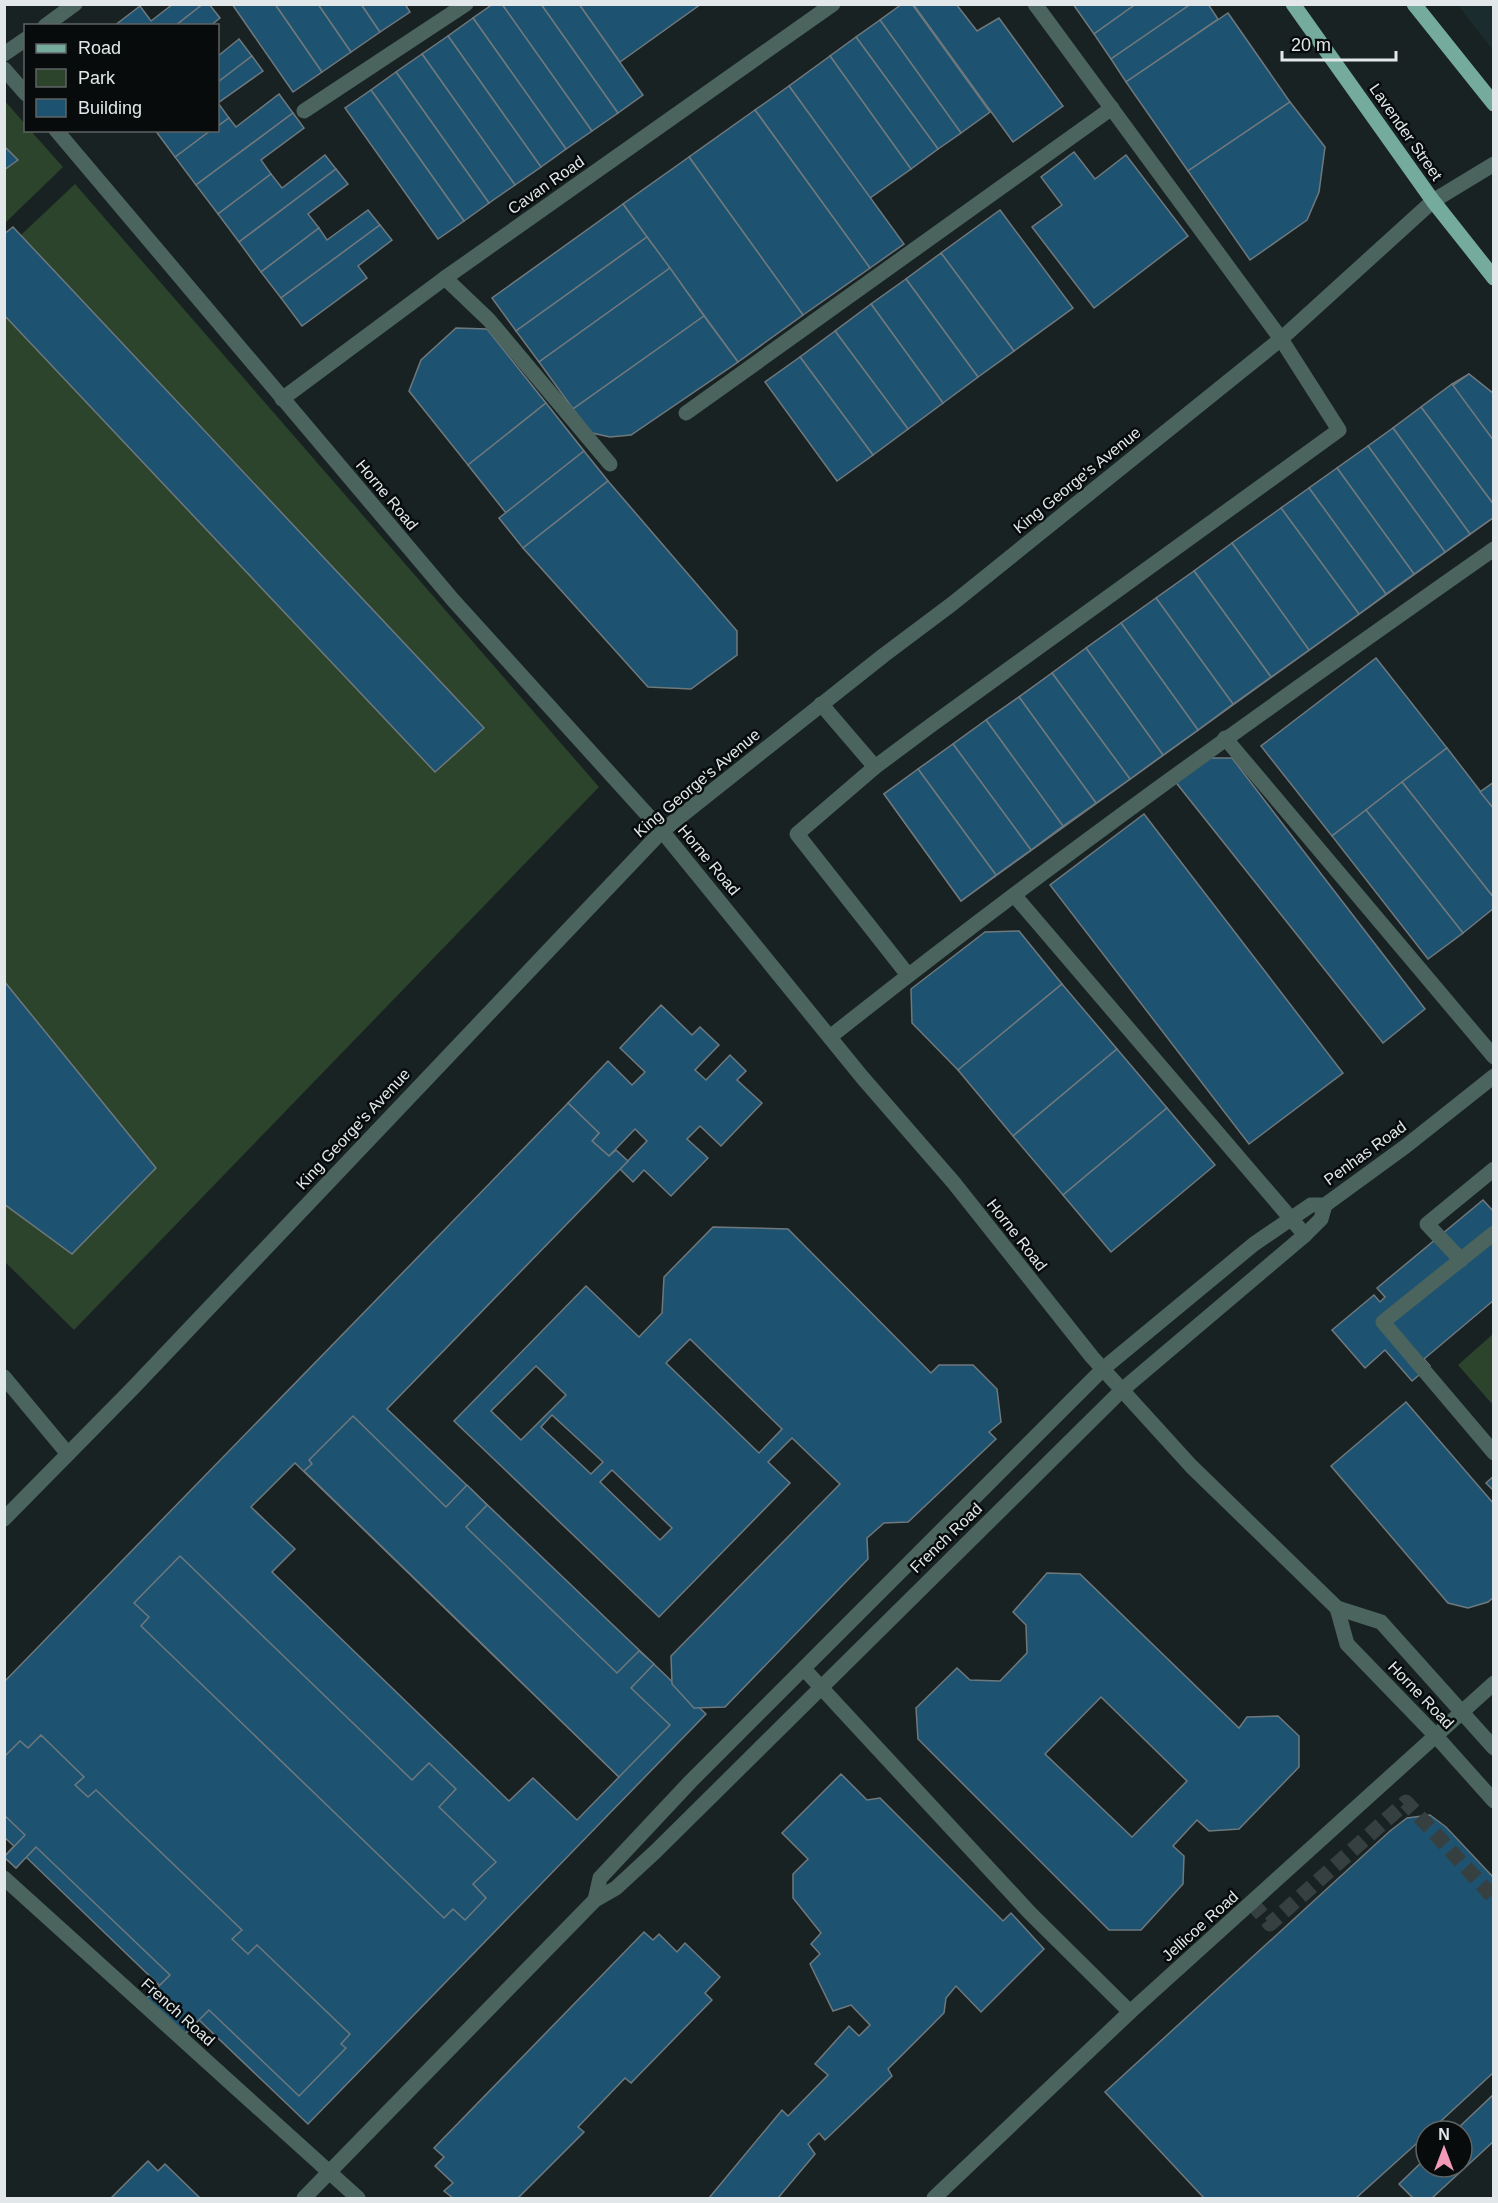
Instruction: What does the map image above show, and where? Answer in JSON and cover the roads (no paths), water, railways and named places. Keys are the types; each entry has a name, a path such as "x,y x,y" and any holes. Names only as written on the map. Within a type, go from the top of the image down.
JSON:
{"main road":[{"name":"Lavender Street","path":"1293,4 1433,201 1494,278"},
{"path":"1414,4 1494,104"}],"street":[{"path":"48,24 75,4"},
{"path":"304,111 466,4"},
{"name":"Cavan Road","path":"282,399 445,278 833,4"},
{"path":"908,975 797,834 875,767 1339,430 1281,339 1035,4"},
{"path":"4,54 24,40"},
{"path":"4,69 24,92"},
{"path":"686,413 1112,108"},
{"name":"Horne Road","path":"58,132 453,600 662,831 1122,1390 1191,1466 1337,1608 1381,1622 1494,1748"},
{"name":"King George's Avenue","path":"4,1519 662,831 952,604 1281,339 1433,201 1494,164"},
{"path":"445,278 489,320 609,464"},
{"path":"830,1037 908,975 1225,738 1494,549"},
{"path":"822,704 875,767"},
{"path":"1225,738 1494,1057"},
{"path":"1014,896 1305,1235"},
{"name":"Penhas Road","path":"1168,1314 1291,1217 1311,1205 1324,1205 1490,1086"},
{"path":"1461,1260 1427,1224 1494,1169"},
{"name":"French Road","path":"304,2199 595,1900 616,1888 1122,1390 1305,1235 1321,1219 1324,1205"},
{"path":"1494,1233 1383,1322 1494,1453"},
{"name":"French Road","path":"595,1900 600,1878 631,1848 690,1782 1104,1368 1168,1314"},
{"path":"4,1377 68,1454"},
{"name":"Horne Road","path":"1337,1608 1347,1644 1435,1735 1494,1801"},
{"path":"804,1669 1030,1913 1130,2012"},
{"name":"Jellicoe Road","path":"934,2199 1130,2012 1494,1683"},
{"name":"French Road","path":"4,1878 358,2199"}],"tunnel":[{"path":"1252,1903 1270,1924 1406,1802 1494,1898"}]}
